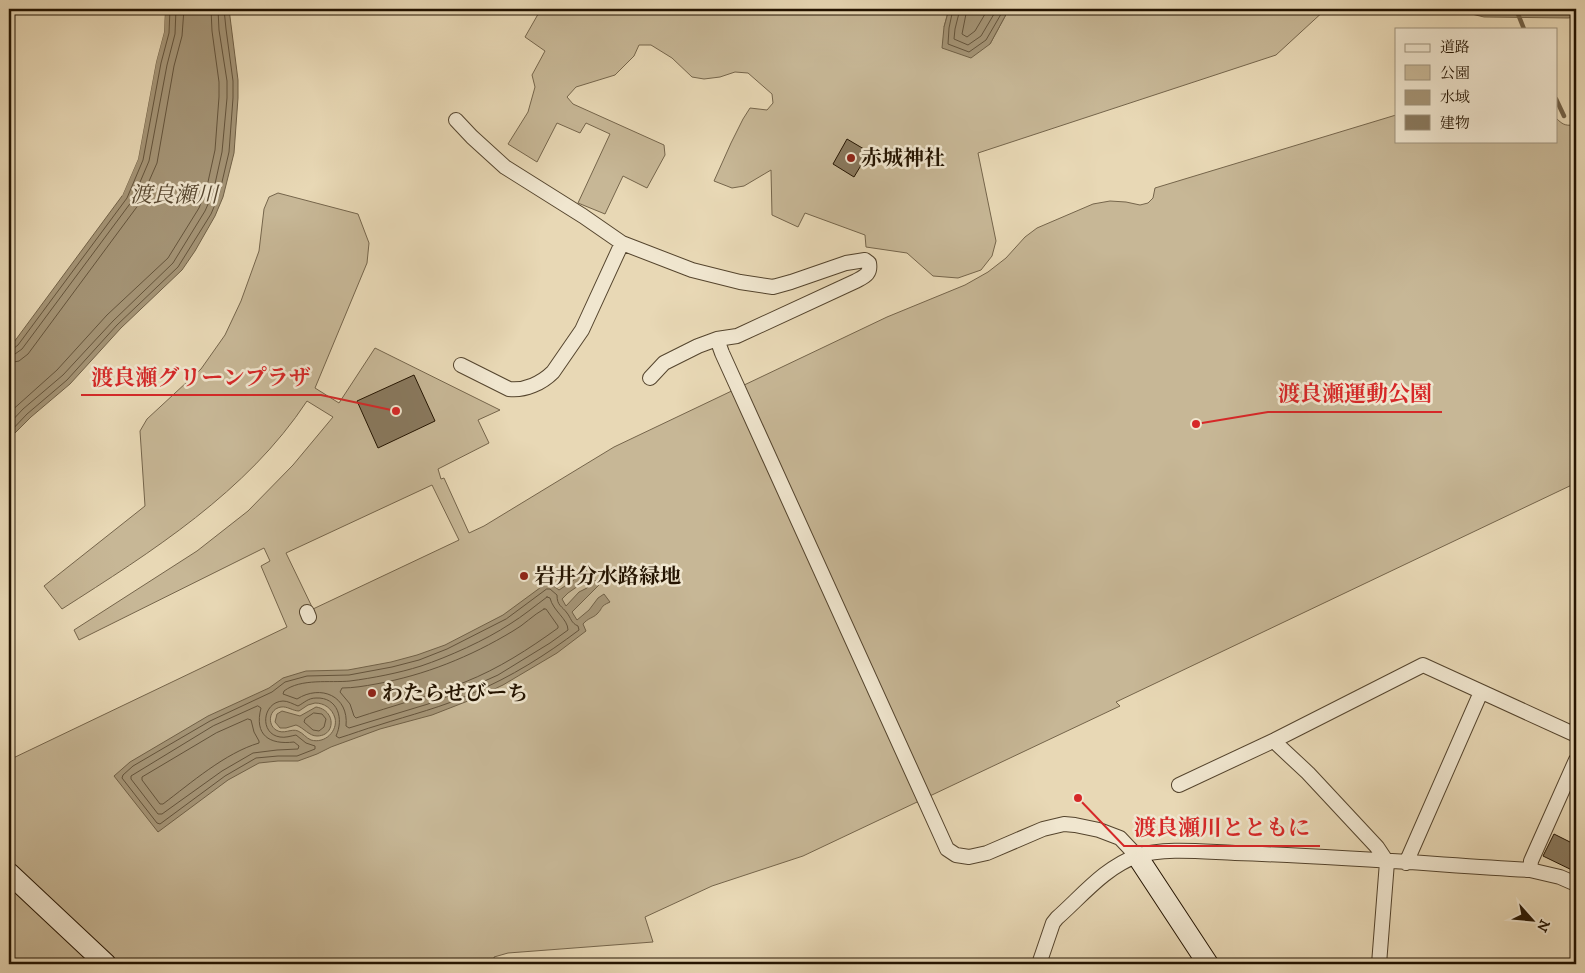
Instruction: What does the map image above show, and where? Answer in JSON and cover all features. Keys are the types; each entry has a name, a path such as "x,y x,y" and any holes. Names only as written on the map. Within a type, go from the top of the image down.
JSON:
{"street":[{"path":"456,120 505,167 622,243 692,270 740,282 773,287 846,262 865,260 869,264 868,274 856,281 737,336 717,339 698,346 664,363 650,378"},
{"path":"461,365 509,389 516,390 527,387 548,378 582,330 622,243"},
{"path":"717,339 945,845 956,856 969,857 987,852 1043,829 1064,824 1099,830 1120,838 1137,856 1208,964"},
{"path":"1180,785 1423,665 1576,735"},
{"path":"1406,863 1481,692"},
{"path":"1274,740 1308,773 1377,847 1388,862 1379,964"},
{"path":"1530,870 1531,861 1576,760"},
{"path":"1039,964 1052,923 1057,918 1103,876 1120,864 1137,856 1156,853 1274,854 1530,870 1560,877 1576,884"},
{"path":"9,873 106,964"}],"green space":[{"path":"541,9 949,9 944,27 990,44 1009,9 1326,9 1276,55 978,153 996,241 992,256 981,270 958,278 933,276 907,253 866,247 865,235 805,213 798,227 772,215 771,170 744,186 732,188 714,181 731,143 750,108 767,110 773,103 772,94 748,73 735,72 720,77 704,79 692,77 672,58 651,45 639,45 634,56 615,75 576,87 567,97 573,104 664,145 665,155 647,188 623,176 605,214 578,203 610,134 586,123 580,133 557,123 537,162 508,144 528,112 535,87 532,75 545,51 525,37"},
{"path":"1576,97 1576,483 1116,702 1120,706 803,856 712,886 645,917 653,942 508,953 494,957 495,964 9,964 9,760 287,627 261,566 270,561 264,548 79,640 74,630 197,551 248,511 293,465 333,417 307,401 283,434 256,464 227,492 163,542 62,609 44,586 145,506 140,431 147,419 201,369 225,335 241,301 259,251 264,209 269,197 278,193 358,214 369,243 367,263 315,388 339,403 375,348 500,410 478,420 489,443 438,469 441,479 444,478 469,533 484,526 614,447 887,317 965,285 988,272 1006,258 1025,237 1037,228 1093,204 1110,201 1140,205 1148,203 1153,198 1155,188 1395,115 1395,142 1558,142 1558,120 1568,125 1573,125 1575,121 1571,99","holes":["432,485 459,540 313,609 286,553"]}],"water":[{"name":"渡良瀬川","path":"165,9 229,9 238,80 238,98 234,153 223,197 215,216 182,270 121,328 70,384 31,417 9,439 9,345 14,342 122,196 138,159 156,62 164,32"},
{"path":"949,9 1009,9 990,44 971,58 942,48 944,27"},
{"path":"1451,9 1576,9 1576,17 1484,17"},
{"name":"わたらせびーち","path":"583,566 588,573 578,586 562,599 566,606 579,592 587,588 595,580 599,585 572,612 577,620 604,594 610,602 583,624 586,631 557,653 503,685 473,699 432,715 380,729 298,761 259,763 228,780 158,832 114,776 130,762 208,716 269,688 283,678 306,671 348,670 417,655 445,645 503,615 548,582 559,590 574,580","holes":["318,703 330,709 335,718 332,732 326,738 316,741 311,740 298,731 285,732 276,730 271,724 272,714 277,708 283,707 299,711 308,705"]},
{"path":"316,707 323,709 330,717 330,728 323,735 311,735 296,725 280,728 275,722 277,714 282,711 300,716"}],"pier":[{"path":"163,9 165,9 164,32 156,62 138,159 122,196 120,194 136,158 153,62 161,31"}],"building":[{"name":"赤城神社","path":"847,139 869,152 854,177 833,164"},
{"path":"414,375 435,421 378,448 357,401"},
{"path":"1554,834 1576,845 1576,872 1543,856"}],"waterway":[{"path":"1516,9 1524,28"},
{"path":"1558,103 1564,116"}],"place":[{"name":"赤城神社","path":"851,158"},
{"name":"渡良瀬グリーンプラザ","path":"396,411"},
{"name":"渡良瀬運動公園","path":"1196,424"},
{"name":"岩井分水路緑地","path":"524,576"},
{"name":"わたらせびーち","path":"372,693"},
{"name":"渡良瀬川とともに","path":"1078,798"}]}
